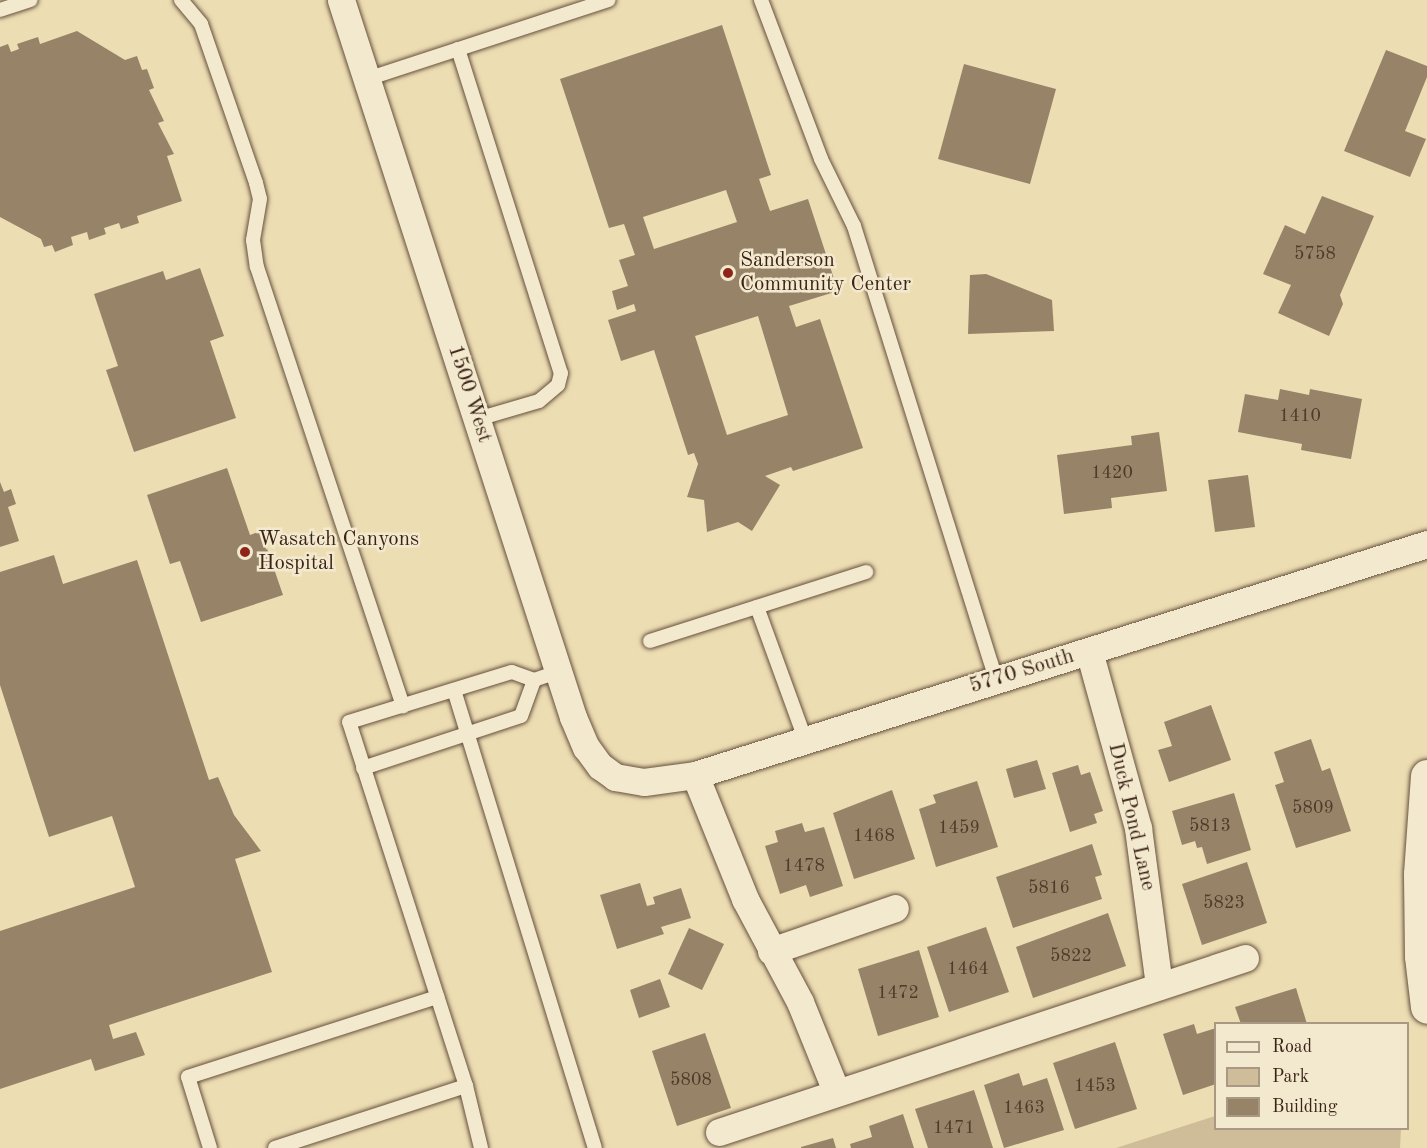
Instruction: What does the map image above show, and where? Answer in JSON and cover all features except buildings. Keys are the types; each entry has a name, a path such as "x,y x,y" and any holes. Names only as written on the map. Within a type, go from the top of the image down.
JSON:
{"street":[{"name":"1500 West","path":"341,0 586,747 600,766 615,777"},
{"name":"5770 South","path":"615,777 644,782 695,775 1427,544"},
{"name":"Duck Pond Lane","path":"1089,651 1138,828 1159,986"},
{"path":"695,775 745,899 800,1002 836,1091"},
{"path":"1427,776 1420,874 1421,956 1427,1007"},
{"path":"771,951 895,908"},
{"path":"719,1132 836,1091 1245,958"}],"lane":[{"path":"0,10 30,0"},
{"path":"181,0 201,24 256,183 260,199 253,240 257,267 403,706"},
{"path":"367,79 608,0"},
{"path":"761,0 821,159 854,226 996,680"},
{"path":"458,49 561,373 558,385 539,401 477,419"},
{"path":"650,641 866,572"},
{"path":"757,607 805,740"},
{"path":"482,1148 466,1086 349,722 512,672 534,680 561,670"},
{"path":"363,768 521,716 534,680"},
{"path":"454,690 595,1148"},
{"path":"210,1148 188,1077 437,997"},
{"path":"275,1148 466,1086"}],"green space":[{"path":"1214,1116 1214,1130 1401,1130 1400,1148 1116,1148"}],"place":[{"name":"Sanderson Community Center","path":"728,273"},
{"name":"Wasatch Canyons Hospital","path":"245,552"}]}
